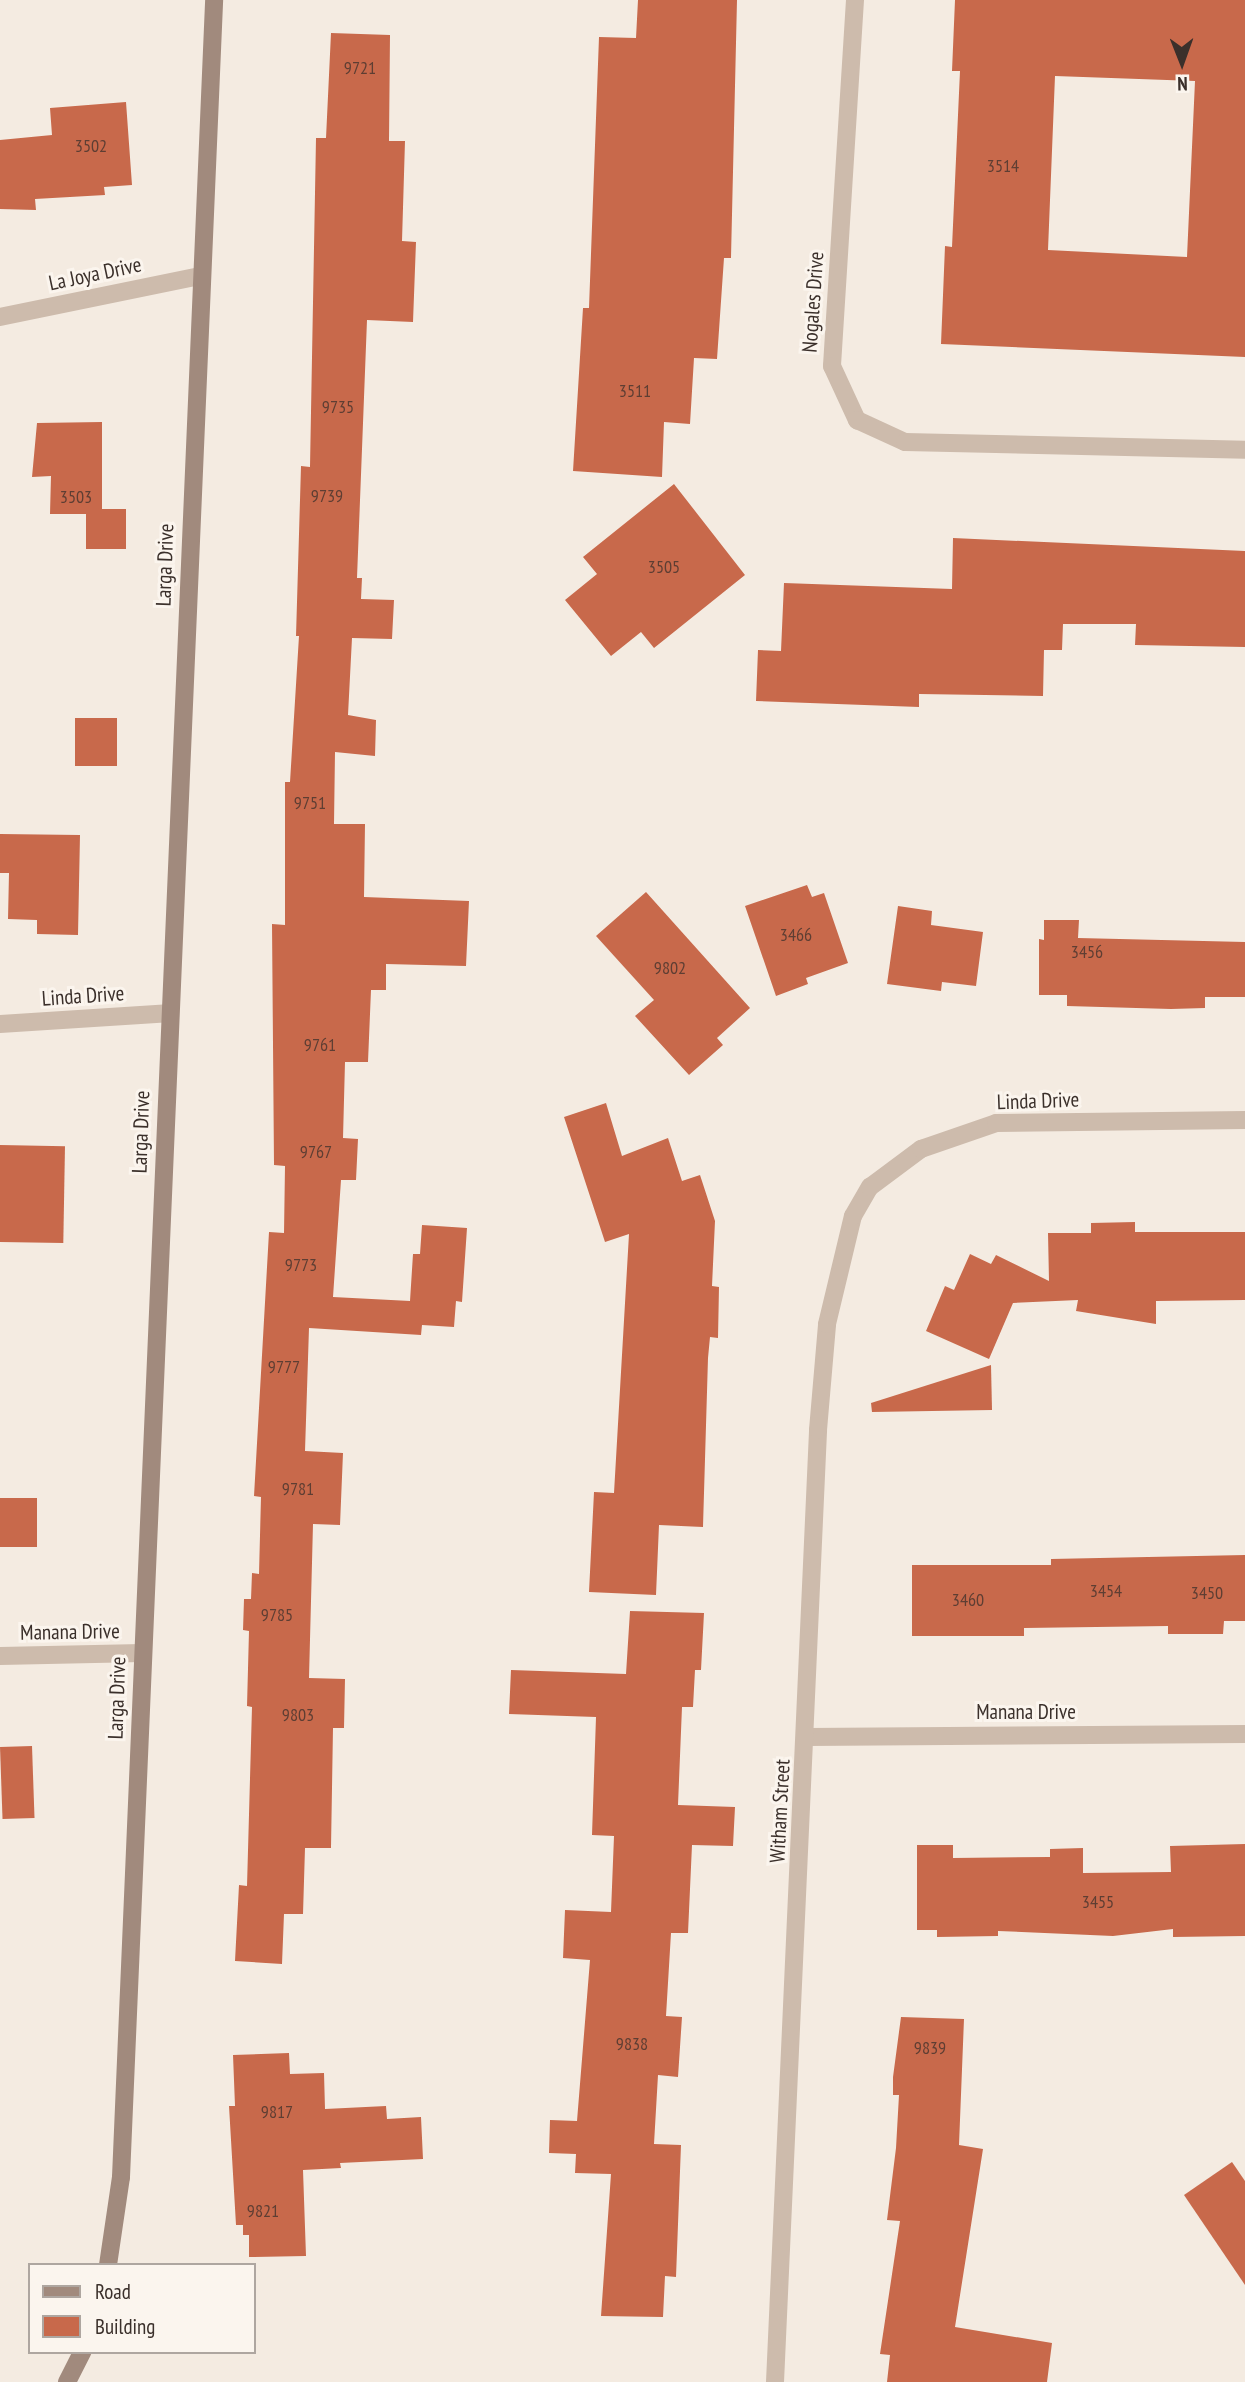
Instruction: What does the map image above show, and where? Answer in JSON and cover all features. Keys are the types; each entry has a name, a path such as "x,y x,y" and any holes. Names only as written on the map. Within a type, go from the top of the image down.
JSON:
{"street":[{"name":"Larga Drive","path":"108,2263 121,2177 168,1013 214,0"},
{"name":"Nogales Drive","path":"855,0 832,366 858,420 905,442 1245,450"},
{"name":"La Joya Drive","path":"0,317 200,276"},
{"name":"Linda Drive","path":"0,1024 168,1013"},
{"name":"Linda Drive","path":"844,1243 870,1187 921,1149 996,1123 1245,1120"},
{"name":"Witham Street","path":"775,2382 807,1737 818,1430 827,1324 844,1243"},
{"name":"Manana Drive","path":"0,1656 142,1653"},
{"name":"Manana Drive","path":"807,1737 1245,1734"},
{"path":"67,2382 81,2354"}],"building":[{"path":"638,0 737,0 731,258 724,258 717,359 694,358 690,424 664,422 662,477 573,471 583,308 589,308 599,37 636,38"},
{"path":"955,0 1245,0 1245,357 941,344 945,246 952,247 960,71 952,71","holes":["1055,76 1195,81 1187,257 1048,250"]},
{"path":"331,33 390,35 389,141 405,141 402,241 416,242 413,322 367,320 357,578 362,578 361,599 394,600 392,639 352,638 348,715 376,720 375,756 335,752 334,824 365,824 364,897 469,901 466,966 386,964 386,990 371,990 368,1062 345,1062 343,1138 358,1139 356,1180 341,1180 333,1297 410,1301 413,1254 420,1254 422,1225 467,1228 462,1302 456,1301 454,1327 422,1325 421,1335 309,1328 305,1451 343,1453 340,1525 313,1524 309,1678 345,1679 344,1728 333,1728 331,1848 305,1848 303,1914 284,1914 282,1964 235,1961 239,1885 247,1886 252,1707 247,1706 249,1631 243,1630 244,1599 251,1599 252,1573 259,1574 261,1497 254,1496 269,1232 284,1233 285,1166 274,1165 272,924 285,925 285,782 290,782 299,636 296,636 301,466 310,467 316,138 326,138"},
{"path":"126,102 132,185 104,187 105,195 35,199 36,210 0,209 0,140 52,135 50,108"},
{"path":"102,422 102,509 126,509 126,549 86,549 86,514 50,514 51,476 32,477 37,423"},
{"path":"674,484 745,575 654,648 641,632 611,656 565,600 597,574 583,557"},
{"path":"953,538 1245,551 1245,647 1135,645 1136,624 1063,624 1062,650 1044,650 1043,696 919,694 919,707 756,701 758,650 781,651 784,583 952,589"},
{"path":"75,718 117,718 117,766 75,766"},
{"path":"0,834 80,835 78,935 37,934 37,920 8,919 9,873 0,873"},
{"path":"807,885 812,897 824,893 848,963 806,978 808,984 776,996 745,906"},
{"path":"646,892 750,1008 717,1038 723,1045 689,1075 635,1016 654,1000 596,936"},
{"path":"898,906 932,911 931,925 983,932 976,986 942,982 941,991 887,984"},
{"path":"1044,920 1079,920 1078,938 1245,942 1245,997 1205,997 1205,1008 1067,1006 1067,995 1039,995 1039,939 1044,940"},
{"path":"606,1103 622,1156 668,1138 682,1181 700,1175 715,1221 712,1286 719,1287 718,1338 710,1337 708,1358 703,1527 659,1525 656,1595 589,1592 594,1492 614,1493 629,1234 605,1242 564,1117"},
{"path":"0,1145 65,1146 63,1243 0,1242"},
{"path":"1135,1222 1135,1232 1245,1232 1245,1300 1156,1301 1156,1324 1076,1311 1078,1300 1013,1303 989,1359 926,1331 945,1286 954,1290 970,1254 991,1264 996,1255 1049,1281 1048,1233 1091,1233 1091,1223"},
{"path":"991,1365 992,1410 872,1412 871,1403"},
{"path":"0,1498 37,1498 37,1547 0,1547"},
{"path":"1245,1555 1245,1621 1224,1621 1223,1634 1168,1634 1168,1626 1024,1628 1024,1636 912,1636 912,1565 1051,1565 1051,1559"},
{"path":"630,1611 704,1613 701,1670 695,1670 693,1707 682,1707 678,1805 735,1807 733,1846 692,1845 688,1933 671,1933 666,2016 682,2017 678,2077 658,2075 654,2144 681,2145 676,2277 665,2276 663,2317 601,2316 611,2174 575,2173 576,2154 549,2153 550,2120 577,2121 590,1960 563,1958 565,1910 611,1912 614,1836 592,1835 596,1717 509,1714 511,1670 626,1674"},
{"path":"32,1746 35,1818 3,1819 0,1747"},
{"path":"1245,1844 1245,1936 1173,1937 1173,1929 1113,1936 998,1931 998,1936 937,1937 937,1930 917,1930 917,1845 953,1845 953,1858 1050,1857 1050,1849 1083,1848 1083,1873 1171,1872 1170,1846"},
{"path":"901,2017 964,2019 959,2145 983,2149 955,2327 1052,2343 1047,2382 887,2382 890,2355 880,2354 900,2221 887,2220 896,2148 899,2095 893,2095 893,2077"},
{"path":"289,2053 290,2074 324,2073 325,2109 386,2106 387,2119 421,2117 423,2159 340,2163 341,2168 303,2170 306,2256 249,2257 249,2235 243,2235 243,2225 236,2225 229,2106 235,2106 233,2055"},
{"path":"1232,2162 1245,2181 1245,2285 1184,2195"}]}
